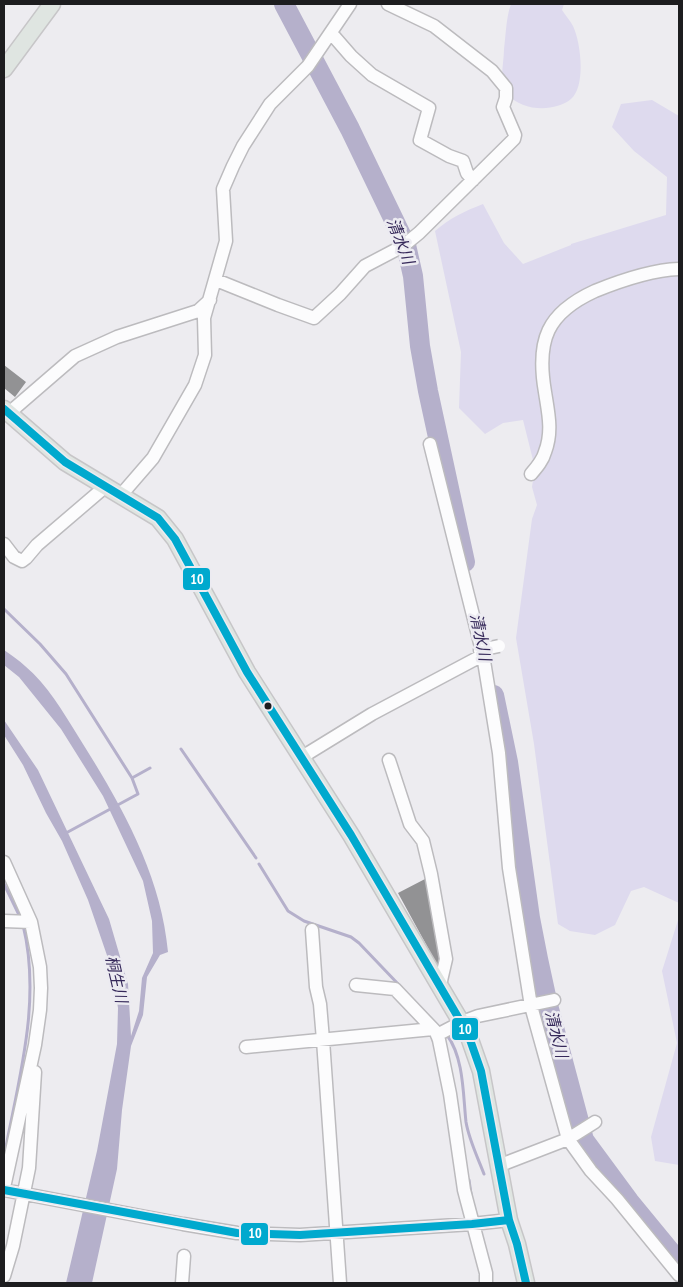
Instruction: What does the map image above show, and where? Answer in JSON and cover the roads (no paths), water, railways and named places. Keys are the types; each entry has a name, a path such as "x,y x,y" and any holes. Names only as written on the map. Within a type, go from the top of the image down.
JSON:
{"main road":[{"path":"4,69 52,4"},
{"path":"5,411 65,462 158,518 169,530 248,672 351,834 462,1022 477,1057 509,1220 526,1283"}],"street":[{"path":"121,495 153,458 195,385 205,355 204,318 226,241 223,189 233,166 243,146 270,104 308,66 350,4"},
{"path":"216,280 314,318 340,294 365,266 403,246 419,233 514,140 515,135 503,107 506,98 506,88 492,71 434,26 388,4"},
{"path":"331,33 351,56 372,75 429,108 420,140 449,156 463,161 467,173 473,180"},
{"path":"531,474 543,458 549,436 549,410 541,366 551,324 567,306 582,297 642,274 679,269"},
{"path":"5,411 75,356 117,337 198,311 210,300"},
{"path":"430,444 481,653 499,753 509,868 534,1005 571,1138 592,1171 618,1199 679,1275"},
{"path":"4,544 14,557 22,561 37,545 106,486"},
{"path":"302,757 372,714 481,653 499,646"},
{"path":"389,760 410,824 423,841 431,874 446,959 440,985"},
{"path":"4,862 40,967 41,988 40,1010 32,1058 4,1186 27,1195 237,1233 300,1235 509,1220"},
{"path":"4,922 26,923"},
{"path":"312,930 316,987 320,1004 323,1040 340,1283"},
{"path":"356,984 395,989 435,1032 442,1051 464,1190 486,1273 486,1283"},
{"path":"246,1047 435,1032 478,1016 554,1000"},
{"path":"4,1276 27,1195 35,1069 32,1058"},
{"path":"498,1166 571,1138 592,1124"},
{"path":"182,1283 184,1256"}],"water":[{"name":"桐生川","path":"4,650 33,673 54,699 108,786 136,839 157,894 164,923 168,952 160,955 147,977 143,1015 131,1046 122,1110 117,1169 92,1283 66,1283 97,1151 117,1044 118,1008 112,970 88,900 62,841 23,765 4,735 4,720 38,770 109,919 128,984 131,1036 139,1011 142,978 153,953 152,921 143,881 103,796 61,729 19,677 4,665"}],"waterway":[{"name":"清水川","path":"284,4 350,129 406,245 413,276 420,346 428,391 465,562"},
{"path":"4,609 40,644 66,674 132,778 150,768"},
{"name":"清水川","path":"494,695 508,762 530,918 538,959 548,1005 584,1140 629,1201 679,1262"},
{"path":"181,749 256,858"},
{"path":"66,833 138,794 132,778"},
{"path":"259,864 288,911 304,921 351,937 401,987"},
{"path":"4,884 21,919"},
{"path":"4,1157 21,1070 29,1012 30,983 23,925"},
{"path":"447,1035 453,1044 460,1066 467,1129 484,1174"},
{"path":"469,1180 471,1194"}]}
